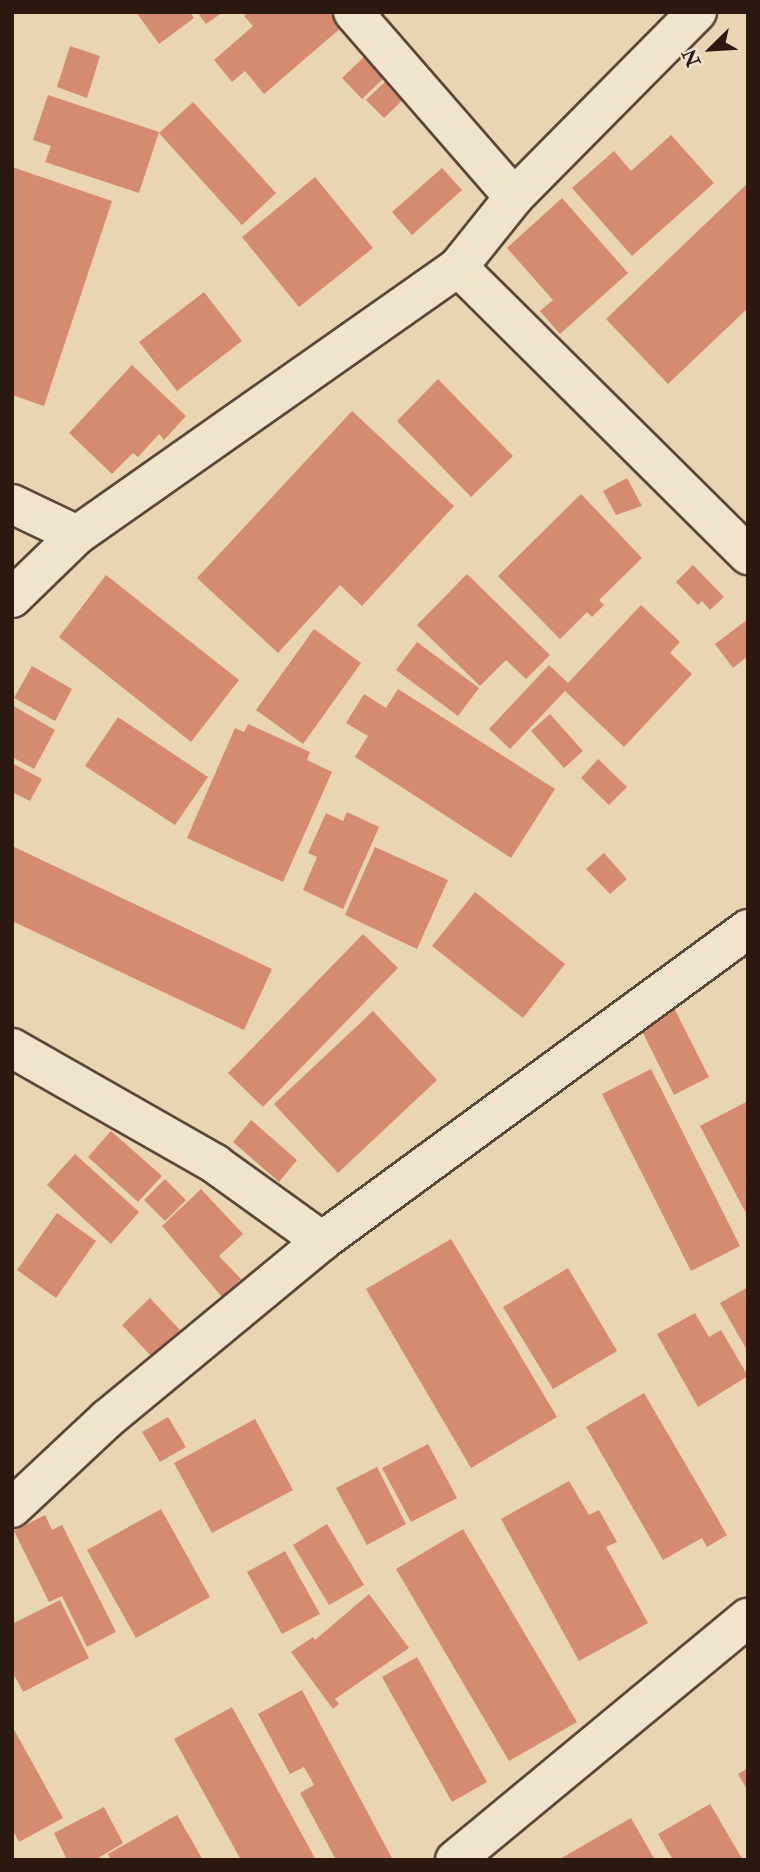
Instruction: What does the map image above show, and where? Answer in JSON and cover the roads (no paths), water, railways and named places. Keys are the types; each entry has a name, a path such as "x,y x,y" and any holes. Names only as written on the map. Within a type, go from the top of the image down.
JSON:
{"street":[{"path":"353,12 514,197"},
{"path":"12,598 77,535 458,267 514,197 698,12"},
{"path":"458,267 748,555"},
{"path":"12,504 77,535"},
{"path":"12,1508 107,1419 322,1241 748,929"},
{"path":"12,1048 215,1164 322,1241"},
{"path":"455,1860 748,1618"}]}
